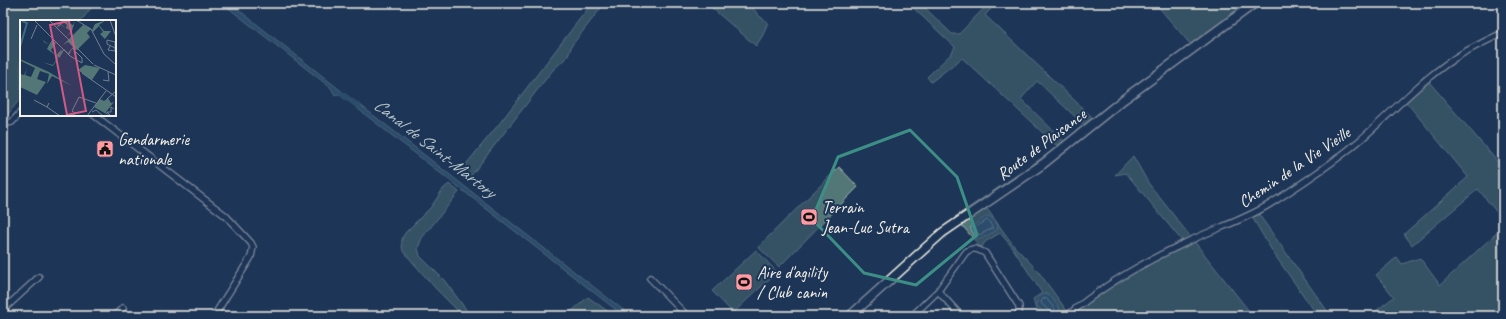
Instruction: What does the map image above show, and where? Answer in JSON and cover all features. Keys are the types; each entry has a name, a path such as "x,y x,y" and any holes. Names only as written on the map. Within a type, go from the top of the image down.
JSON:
{"main road":[{"name":"Route de Plaisance","path":"850,316 942,233 1043,164 1137,89 1255,3"}],"street":[{"name":"Chemin de la Vie Vieille","path":"1067,316 1120,279 1153,259 1185,242 1242,219 1269,205 1342,154 1446,65 1474,47 1503,33"},
{"path":"3,124 12,122 20,113"},
{"path":"95,116 226,216 254,247 249,260 214,316"},
{"path":"912,316 938,291 966,252 970,249 977,249 984,253 1019,306 1019,316"},
{"path":"3,310 39,277"},
{"path":"650,278 687,316"},
{"path":"938,291 961,316"},
{"path":"114,316 123,308"}],"highlighted area":[{"path":"910,130 957,177 977,235 916,285 864,273 812,219 838,157"}],"green space":[{"path":"3,3 95,3 82,20 20,20 20,99 8,114 3,110"},
{"path":"592,3 605,3 572,45 568,56 552,71 467,181 458,174 499,124"},
{"path":"706,3 749,3 759,16 768,22 763,35 756,46"},
{"path":"908,3 920,3 952,34 959,34 989,3 997,3 985,15 1093,118 1085,126 1037,81 1021,99 1071,148 985,206 1014,246 1038,271 1067,311 1099,288 1182,241 1126,173 1115,175 1133,156 1149,184 1253,316 1044,316 1035,307 1033,299 1042,293 1012,247 1000,233 985,242 982,247 976,245 977,243 955,217 1058,147 962,58 931,82 927,77 952,53 955,47"},
{"path":"1155,3 1247,3 1191,45"},
{"path":"1424,76 1503,168 1503,220 1478,189 1412,245 1404,234 1468,177 1402,97"},
{"name":"Terrain Jean-Luc Sutra","path":"839,167 858,187 779,267 758,247"},
{"path":"449,184 459,192 422,238 418,248 420,256 444,280 471,316 463,316 436,289 403,251 402,246 402,239 405,233 431,207 443,189"},
{"path":"1255,209 1331,316 1318,316 1274,254 1249,212"},
{"path":"1503,227 1503,313 1500,316 1369,316 1394,297 1376,275 1397,257 1402,264 1420,258 1440,285"},
{"name":"Aire d'agility / Club canin","path":"756,250 777,272 733,313 712,291"},
{"path":"588,297 613,315 566,316"}],"water":[{"path":"222,3 230,3 349,97 346,100 338,94 335,95 331,88"},
{"path":"353,100 631,316 624,316 358,109 351,102"},
{"path":"987,216 991,217 998,226 997,230 981,239 977,239 970,228"},
{"path":"1046,293 1050,295 1060,309 1055,316 1048,316 1036,305 1039,297"}],"waterway":[{"name":"Canal de Saint-Martory","path":"342,94 358,106"}],"place":[{"name":"Gendarmerie nationale","path":"105,149"},
{"name":"Terrain Jean-Luc Sutra","path":"809,217"},
{"name":"Aire d'agility / Club canin","path":"744,282"}]}
